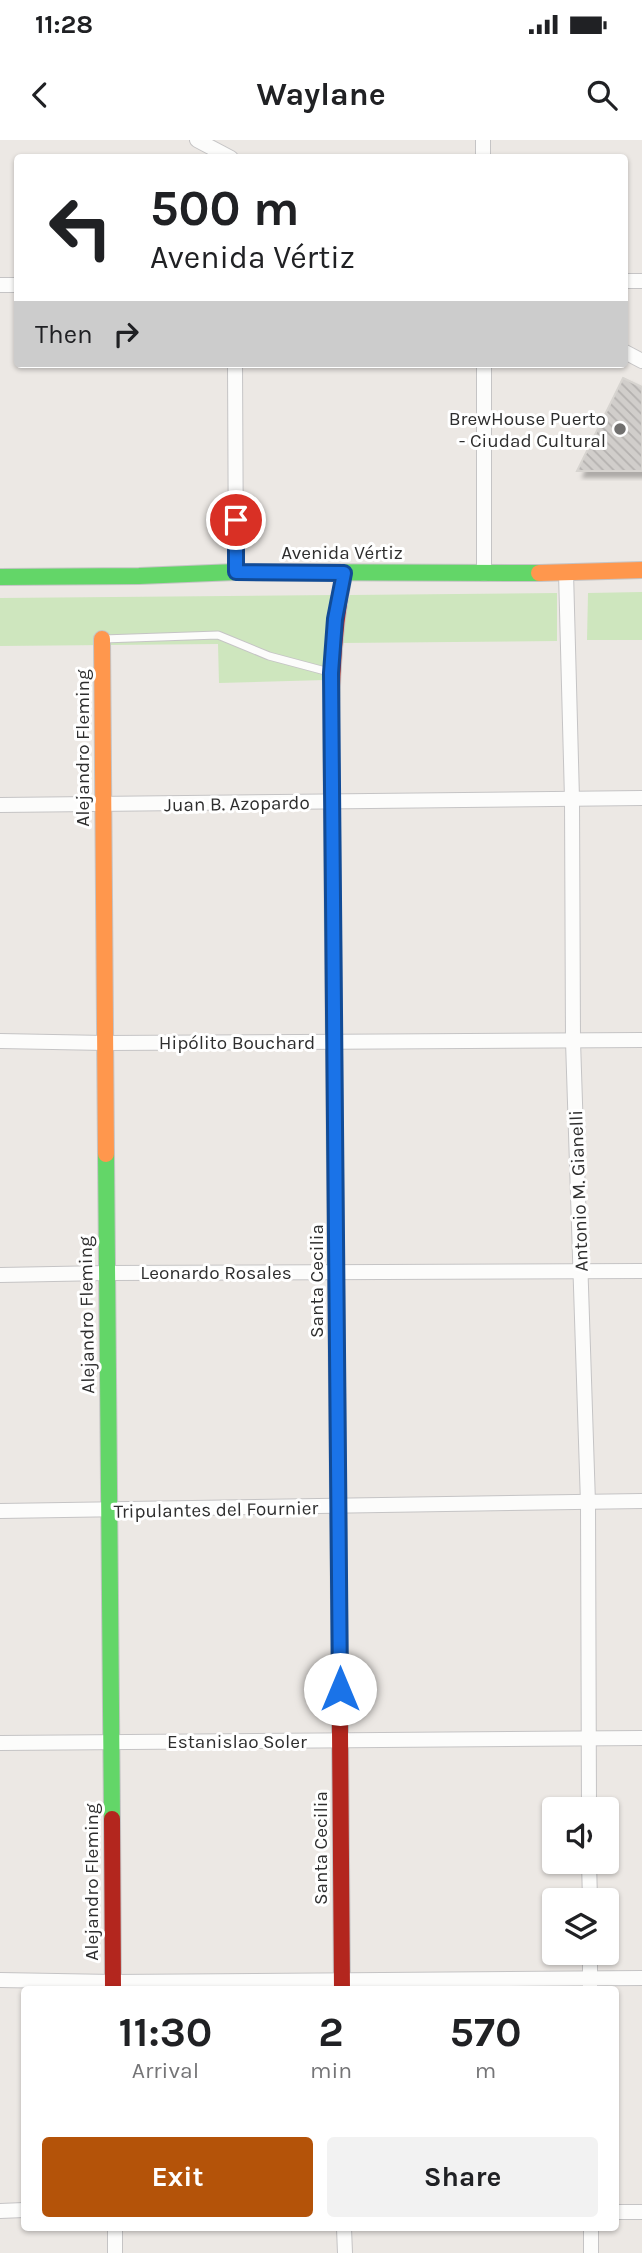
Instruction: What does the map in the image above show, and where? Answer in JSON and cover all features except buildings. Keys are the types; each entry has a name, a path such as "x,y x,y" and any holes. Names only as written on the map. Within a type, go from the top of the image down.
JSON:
{"street":[{"path":"197,140 224,154"},
{"path":"235,368 236,572"},
{"path":"484,368 484,574"},
{"name":"Avenida Vértiz","path":"0,576 139,576 236,572 484,574 642,570"},
{"name":"Antonio M. Gianelli","path":"566,572 572,799 573,1041 588,1503 589,1797"},
{"name":"Santa Cecilia","path":"342,1985 331,673 335,619 344,573"},
{"name":"Alejandro Fleming","path":"102,639 113,1986"},
{"name":"Juan B. Azopardo","path":"0,805 642,798"},
{"name":"Hipólito Bouchard","path":"0,1041 105,1044 642,1040"},
{"name":"Leonardo Rosales","path":"0,1275 642,1271"},
{"name":"Tripulantes del Fournier","path":"0,1511 642,1501"},
{"name":"Estanislao Soler","path":"0,1743 642,1738"},
{"path":"590,1965 590,1984"},
{"path":"0,1980 113,1986 590,1984 642,1979"},
{"path":"0,2211 21,2210"},
{"path":"619,2212 642,2212"},
{"path":"115,2231 115,2253"},
{"path":"344,2231 345,2253"},
{"path":"591,2231 591,2253"}],"lane":[{"path":"102,639 218,635 269,656 331,673"}],"green space":[{"path":"642,592 642,640 587,640 588,593"},
{"path":"557,593 557,641 341,643 342,619 350,595"},
{"path":"333,595 325,680 219,683 218,644 0,646 0,598"}],"traffic: fast":[{"path":"0,577 236,572 539,573"},
{"path":"332,825 336,1278"},
{"path":"106,1154 112,1819"}],"traffic: slow":[{"path":"539,573 642,570"},
{"path":"102,639 106,1154"},
{"path":"336,1278 339,1600"}],"traffic: jam":[{"path":"332,825 333,668 344,574"},
{"path":"339,1600 342,1986"},
{"path":"112,1819 113,1986"}],"place":[{"name":"BrewHouse Puerto - Ciudad Cultural","path":"620,429"}],"route":[{"path":"236,520 236,572 344,573 335,619 331,673 340,1689"}]}
